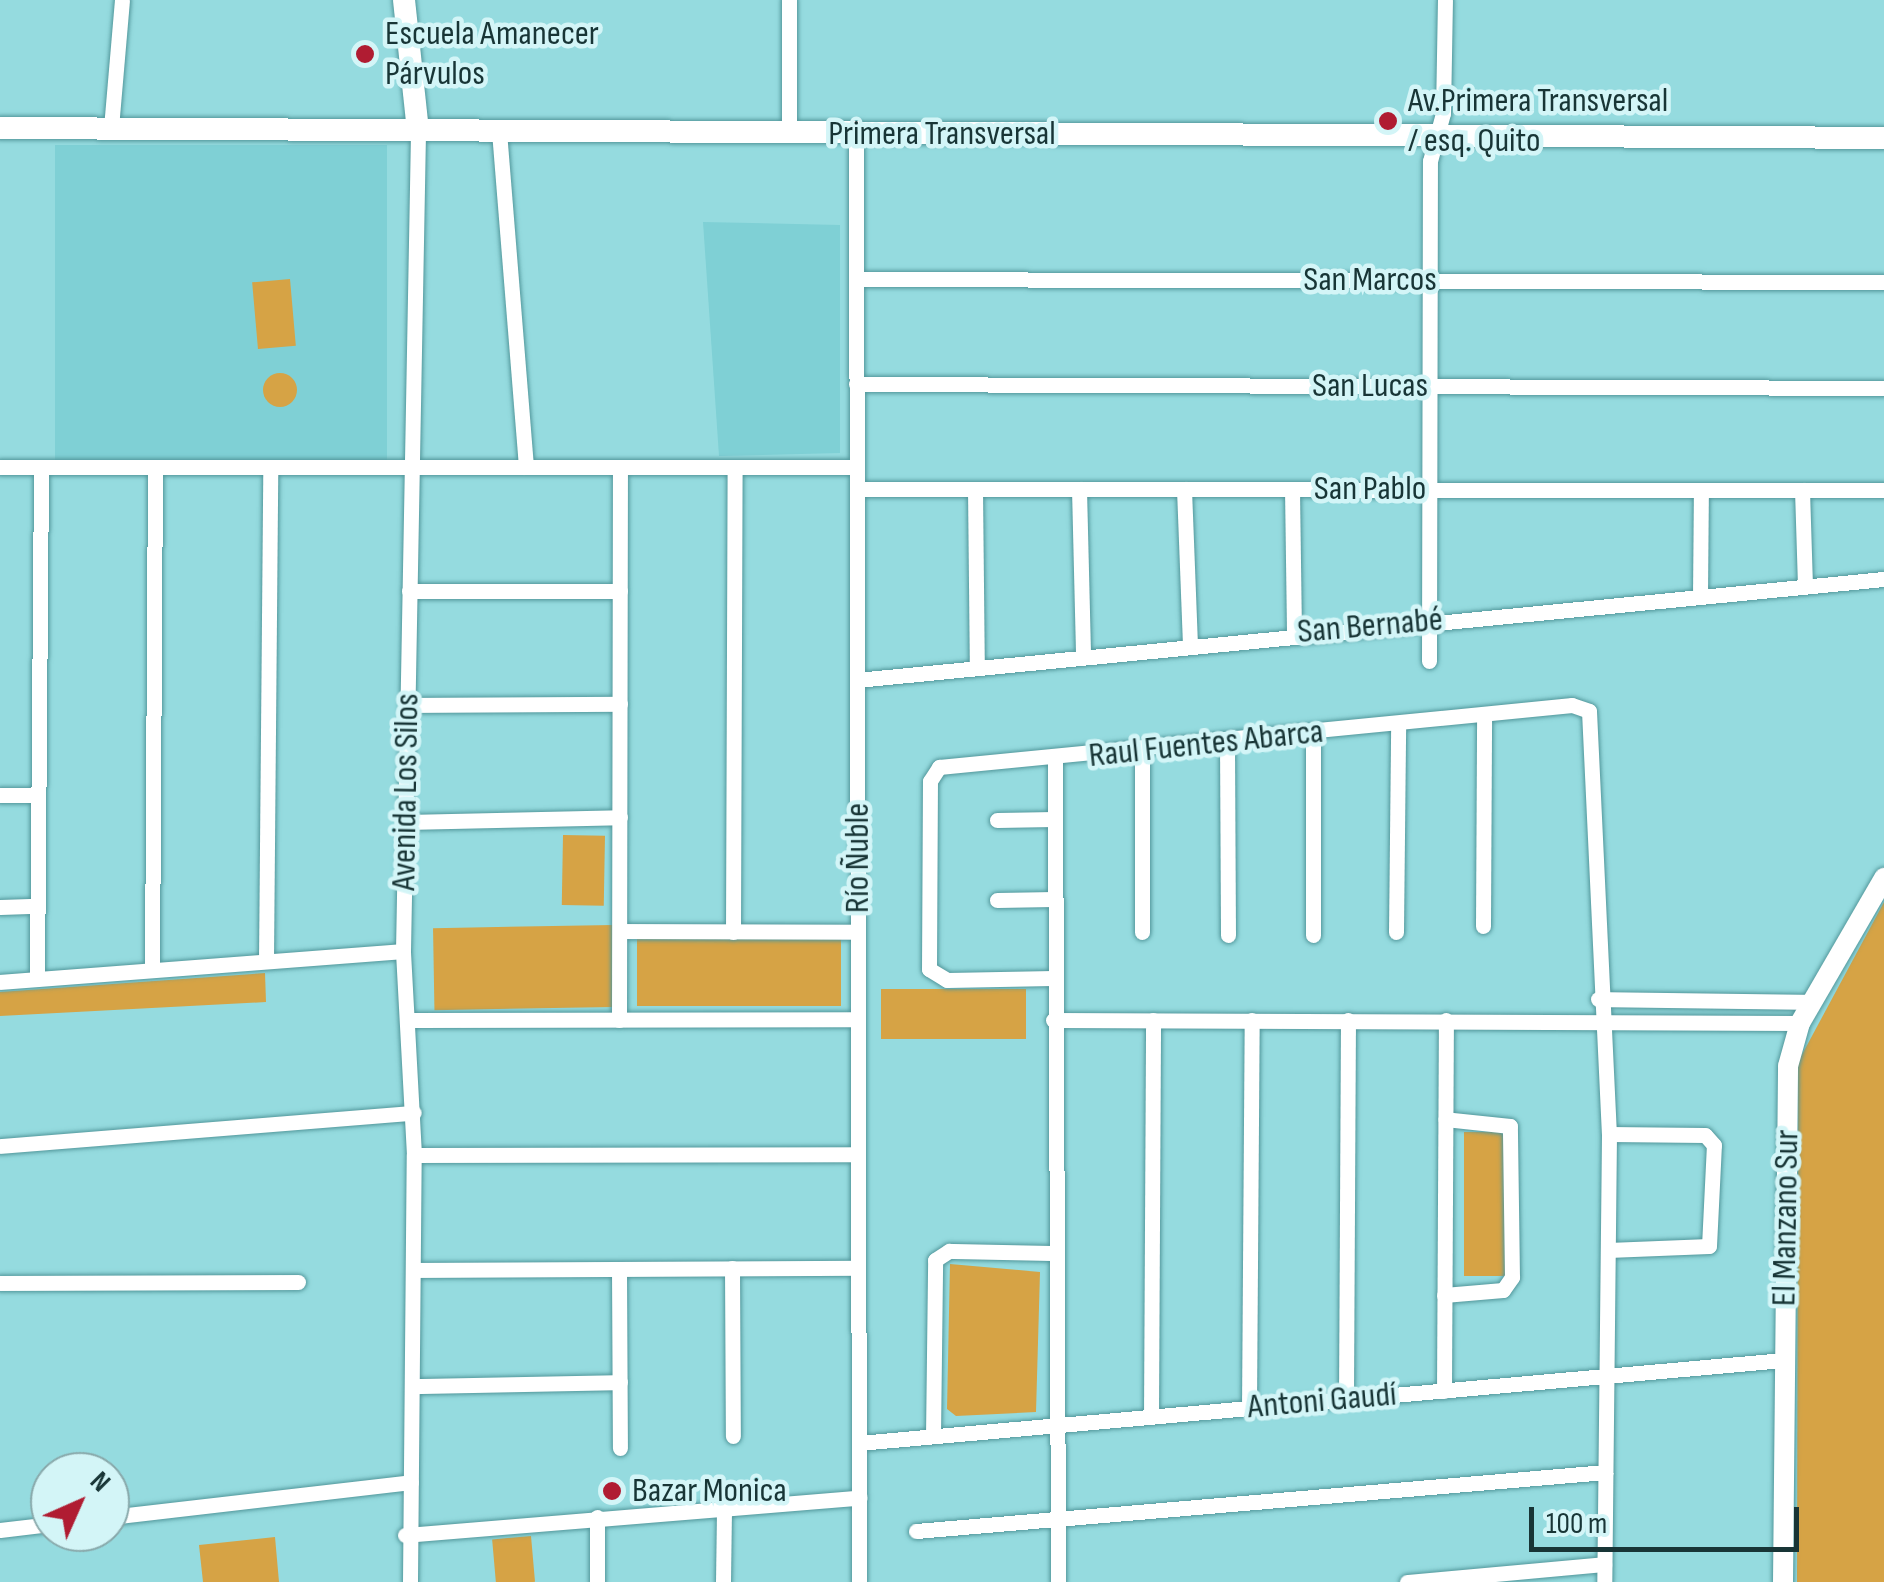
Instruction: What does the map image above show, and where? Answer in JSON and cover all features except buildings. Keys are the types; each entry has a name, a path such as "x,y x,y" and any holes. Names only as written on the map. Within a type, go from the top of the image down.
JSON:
{"main road":[{"name":"Avenida Los Silos","path":"404,0 418,130"},
{"name":"Primera Transversal","path":"0,128 1884,138"}],"street":[{"path":"111,128 122,0"},
{"path":"789,0 789,133"},
{"path":"1428,662 1429,280 1444,0"},
{"name":"Avenida Los Silos","path":"410,1582 405,1535 416,1386 414,1113 412,1020 404,951 418,130"},
{"path":"500,131 526,467"},
{"name":"Río Ñuble","path":"856,133 859,1582"},
{"name":"San Marcos","path":"856,279 1884,282"},
{"name":"San Lucas","path":"856,384 1884,388"},
{"path":"0,467 857,467"},
{"path":"37,980 41,467"},
{"path":"152,970 155,467"},
{"path":"266,962 270,467"},
{"path":"619,1020 620,467"},
{"path":"732,932 735,467"},
{"name":"San Pablo","path":"857,488 1884,490"},
{"path":"974,488 977,666"},
{"path":"1079,489 1083,655"},
{"path":"1184,489 1190,643"},
{"path":"1292,489 1294,633"},
{"path":"1700,596 1701,490"},
{"path":"1802,490 1805,586"},
{"name":"San Bernabé","path":"857,680 1190,643 1884,578"},
{"path":"409,591 620,590"},
{"path":"408,705 620,704"},
{"name":"Raul Fuentes Abarca","path":"1058,1582 1055,759 1578,706 1597,723 1598,1000 1609,1134 1604,1582"},
{"path":"1483,926 1484,716"},
{"path":"1396,932 1398,724"},
{"path":"1313,733 1314,935"},
{"path":"1227,742 1228,935"},
{"path":"1142,750 1142,932"},
{"path":"1054,978 946,980 928,965 931,775 944,766 1055,759"},
{"path":"0,795 38,795"},
{"path":"406,822 620,817"},
{"path":"997,820 1054,820"},
{"name":"El Manzano Sur","path":"1783,1582 1788,1066 1800,1024 1884,878"},
{"path":"997,900 1054,899"},
{"path":"0,907 37,906"},
{"path":"620,932 858,932"},
{"path":"0,982 404,951"},
{"path":"1598,1000 1812,1002"},
{"path":"412,1020 858,1019"},
{"path":"1053,1020 1800,1024"},
{"path":"1151,1417 1153,1020"},
{"path":"1249,1408 1252,1020"},
{"path":"1346,1399 1348,1020"},
{"path":"1444,1390 1446,1020"},
{"path":"0,1146 414,1113"},
{"path":"1444,1295 1503,1290 1512,1277 1510,1126 1446,1118"},
{"path":"1608,1250 1709,1246 1714,1146 1705,1135 1609,1134"},
{"path":"414,1155 858,1154"},
{"path":"933,1436 935,1260 949,1251 1056,1253"},
{"path":"619,1268 620,1448"},
{"path":"732,1268 733,1436"},
{"path":"415,1270 858,1268"},
{"path":"0,1283 298,1282"},
{"name":"Antoni Gaudí","path":"859,1443 1784,1360"},
{"path":"416,1386 620,1382"},
{"path":"916,1531 1605,1472"},
{"path":"130,1515 411,1482"},
{"path":"405,1535 859,1498"},
{"path":"723,1582 724,1508"},
{"path":"597,1518 598,1582"},
{"path":"0,1530 30,1526"},
{"path":"1407,1582 1604,1564"}],"shaded area":[{"path":"55,145 387,145 387,460 55,460"},
{"path":"703,222 840,225 840,453 719,456"},
{"path":"290,279 296,346 258,349 252,282"},
{"path":"280,373 292,378 297,390 292,402 280,407 268,402 263,390 268,378"},
{"path":"563,835 605,836 604,906 562,905"},
{"path":"1884,902 1884,1582 1797,1582 1798,1062"},
{"path":"613,925 614,1007 434,1010 433,928"},
{"path":"637,939 841,939 841,1006 637,1006"},
{"path":"265,973 266,1002 0,1016 0,992"},
{"path":"881,989 1026,989 1026,1039 881,1039"},
{"path":"1464,1132 1506,1132 1506,1276 1464,1276"},
{"path":"950,1264 1040,1272 1036,1412 956,1416 947,1409"},
{"path":"531,1536 535,1582 496,1582 492,1539"},
{"path":"275,1537 279,1582 203,1582 199,1545"}],"place":[{"name":"Escuela Amanecer Párvulos","path":"365,54"},
{"name":"Av.Primera Transversal / esq. Quito","path":"1388,121"},
{"name":"Bazar Monica","path":"612,1491"}]}
